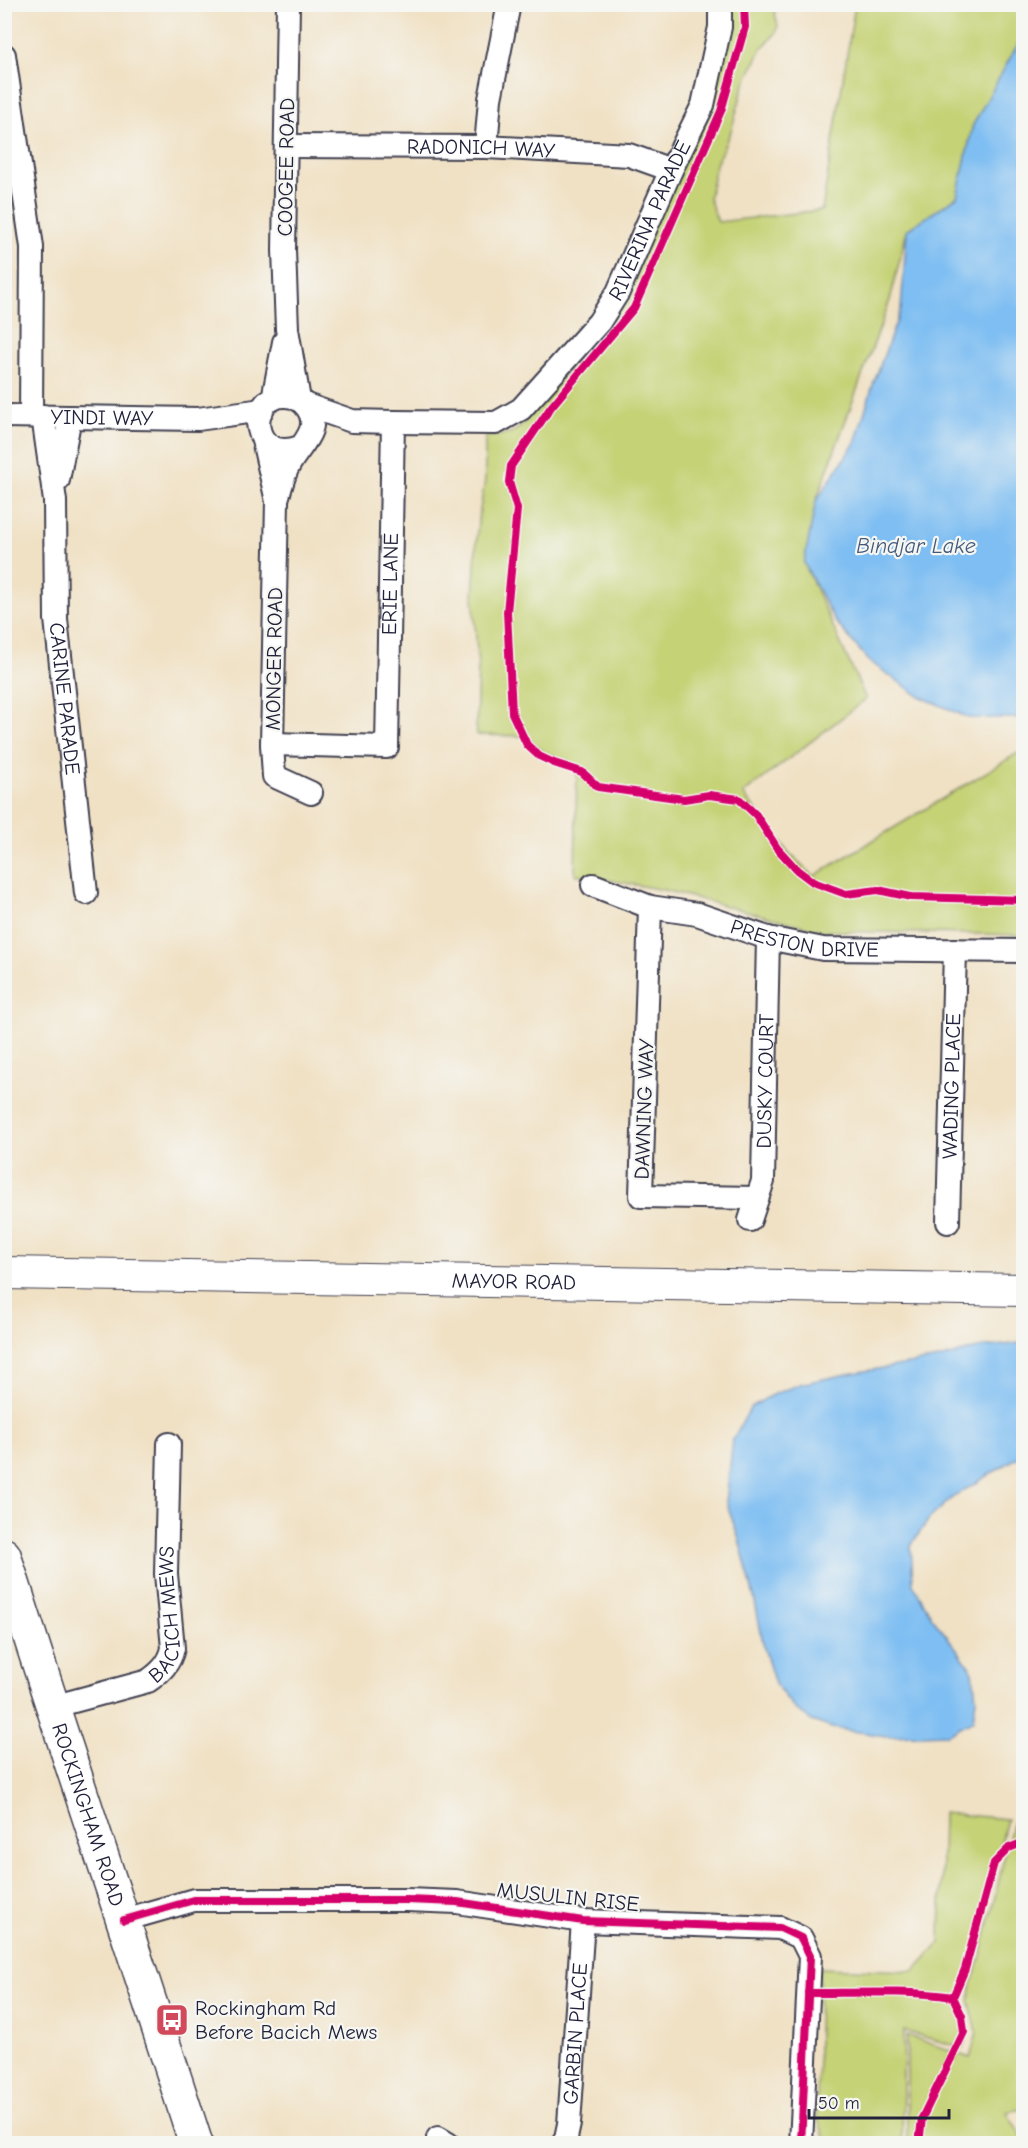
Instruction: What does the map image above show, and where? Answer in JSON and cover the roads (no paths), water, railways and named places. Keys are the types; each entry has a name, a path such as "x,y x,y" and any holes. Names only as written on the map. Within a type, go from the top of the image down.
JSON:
{"main road":[{"name":"MAYOR ROAD","path":"4,1273 1023,1290"},
{"name":"ROCKINGHAM ROAD","path":"4,1555 196,2144"}],"street":[{"name":"COOGEE ROAD","path":"288,4 284,250 287,329 302,402"},
{"path":"486,147 490,99 509,4"},
{"name":"RIVERINA PARADE","path":"521,409 599,322 618,292 671,170 703,105 720,27 720,4"},
{"path":"4,55 32,247 37,416"},
{"name":"RADONICH WAY","path":"287,146 486,147 629,155 671,170"},
{"name":"COOGEE ROAD","path":"264,420 287,329"},
{"name":"YINDI WAY","path":"352,421 290,450 280,451 270,447 264,420 282,396 352,421 496,423 521,409"},
{"path":"302,402 313,421 312,431 303,443"},
{"name":"YINDI WAY","path":"4,416 264,420"},
{"name":"CARINE PARADE","path":"37,416 55,501"},
{"name":"CARINE PARADE","path":"70,417 55,501 56,619 86,893"},
{"name":"MONGER ROAD","path":"264,420 277,501 272,744 274,776 311,793"},
{"name":"ERIE LANE","path":"272,744 387,747 393,422"},
{"name":"MONGER ROAD","path":"277,501 288,466 303,443"},
{"name":"PRESTON DRIVE","path":"593,885 650,907 697,914 768,938 823,949 1023,951"},
{"name":"DAWNING WAY","path":"650,907 641,1196 757,1198"},
{"name":"DUSKY COURT","path":"750,1220 763,1181 768,938"},
{"name":"WADING PLACE","path":"948,1222 955,950"},
{"name":"BACICH MEWS","path":"52,1707 148,1681 159,1673 171,1658 173,1648 166,1574 169,1444"},
{"name":"MUSULIN RISE","path":"124,1920 194,1900 371,1900 458,1902 583,1921 780,1928 801,1938 810,1956 801,2144"},
{"name":"GARBIN PLACE","path":"562,2144 569,2124 583,1921"}],"water":[{"name":"Bindjar Lake","path":"1023,35 1023,718 969,718 919,696 869,661 835,621 804,563 816,501 855,443 873,385 901,309 907,230 957,197 973,125"},
{"path":"1020,1343 1024,1345 1023,1454 953,1497 929,1519 911,1545 913,1584 932,1617 973,1672 976,1699 973,1720 948,1734 886,1736 832,1728 812,1721 795,1709 775,1684 764,1648 739,1539 726,1502 733,1439 751,1407 772,1395 800,1384 939,1359 978,1348"}],"place":[{"name":"Rockingham Rd Before Bacich Mews","path":"172,2020"}]}
